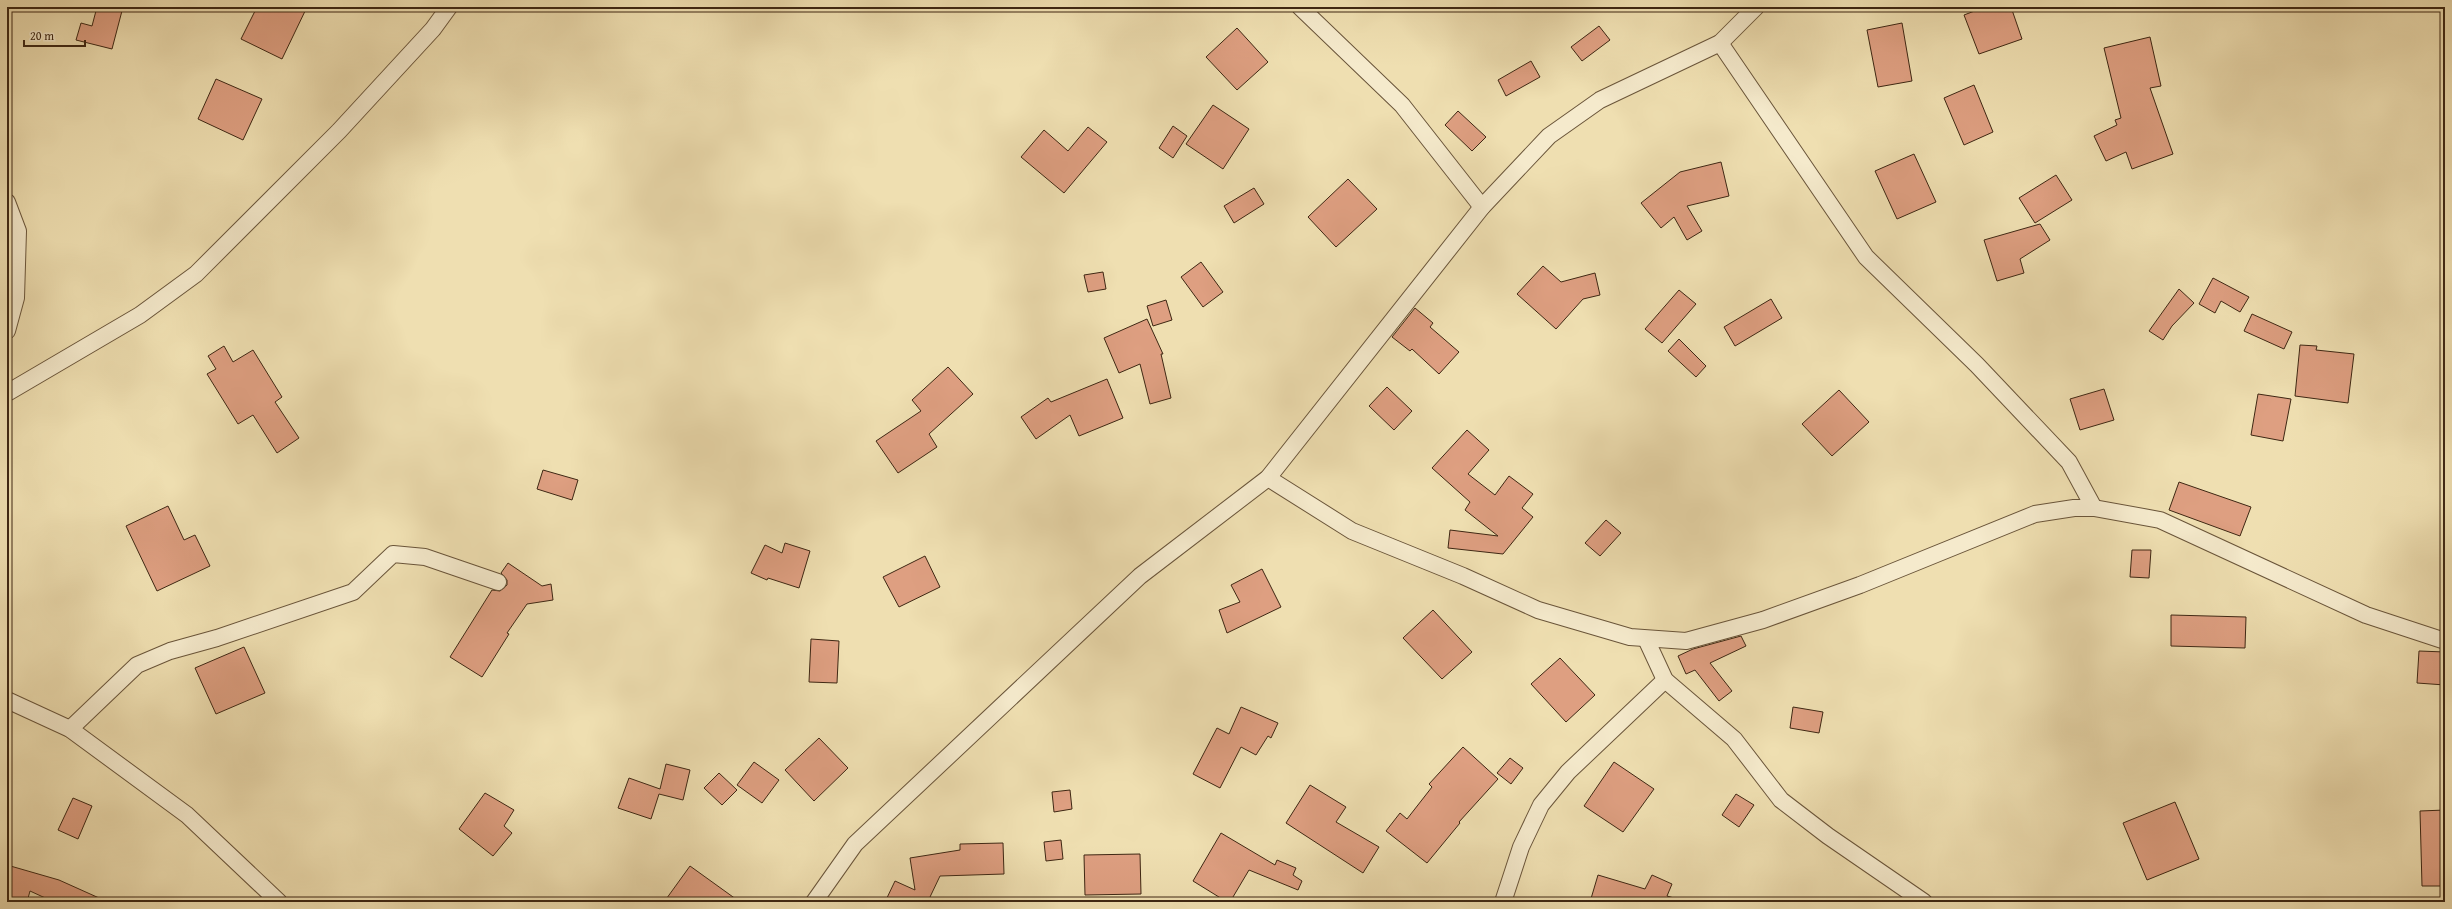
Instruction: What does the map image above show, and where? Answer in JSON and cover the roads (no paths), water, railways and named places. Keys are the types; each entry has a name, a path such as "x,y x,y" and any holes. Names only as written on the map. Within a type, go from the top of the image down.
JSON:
{"street":[{"path":"7,393 140,315 196,274 338,131 433,29 449,7"},
{"path":"1300,7 1402,105 1482,207"},
{"path":"814,902 856,844 1140,576 1268,478 1482,207 1549,136 1600,100 1720,43 1756,7"},
{"path":"1720,43 1866,257 1978,365 2069,462 2094,508"},
{"path":"7,202 18,231 16,298 7,331"},
{"path":"1268,478 1352,531 1463,576 1538,610 1571,622 1630,637 1686,641 1762,620 1860,585 2035,514 2074,508 2094,508 2160,520 2366,615 2445,641"},
{"path":"70,729 137,665 170,652 217,638 353,592 393,554 425,557 498,582"},
{"path":"1646,639 1665,680 1734,739 1781,800 1828,836 1924,902"},
{"path":"1503,902 1521,847 1542,805 1568,772 1665,680"},
{"path":"7,700 70,729 188,816 279,902"}]}
